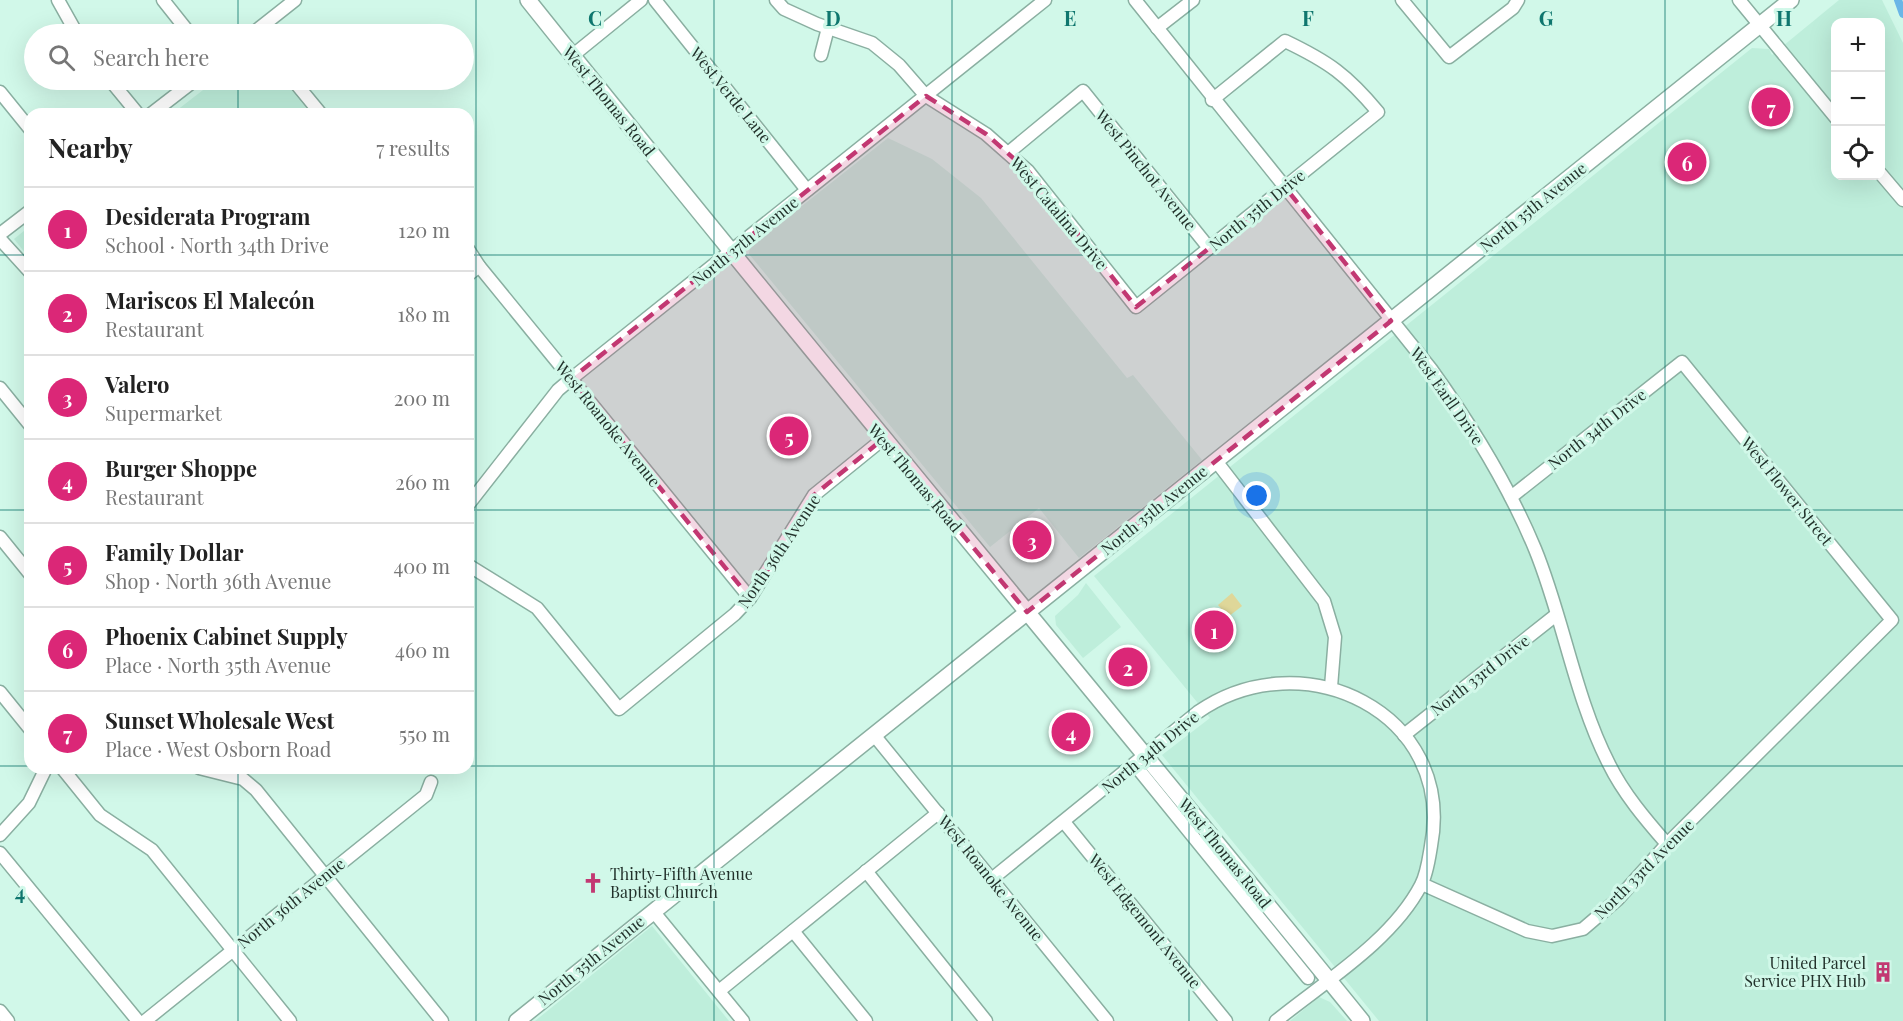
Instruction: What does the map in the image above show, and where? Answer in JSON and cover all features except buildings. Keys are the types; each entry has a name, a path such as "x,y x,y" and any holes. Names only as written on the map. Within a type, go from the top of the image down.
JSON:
{"main road":[{"name":"West Thomas Road","path":"528,0 730,253 1027,612 1140,761 1300,958 1328,979 1362,1021"},
{"name":"North 35th Avenue","path":"517,1021 1791,0"}],"street":[{"path":"58,0 71,24"},
{"path":"163,0 182,24"},
{"path":"572,56 641,0"},
{"name":"West Verde Lane","path":"655,0 807,190"},
{"name":"West Catalina Drive","path":"776,0 784,9 828,28 872,43 899,65 926,96 962,116 1008,153 1028,171 1136,307"},
{"name":"North 37th Avenue","path":"474,497 558,390 1045,0"},
{"name":"West Earll Drive","path":"1135,0 1212,100 1431,369 1469,421 1511,497 1536,551 1556,615 1609,764 1633,802 1667,844"},
{"path":"1157,28 1193,0"},
{"path":"1402,0 1449,57 1518,1"},
{"path":"1739,0 1831,112"},
{"path":"265,24 286,3"},
{"path":"821,55 828,28"},
{"name":"North 35th Drive","path":"1136,307 1378,112 1345,75 1320,58 1285,41 1212,100"},
{"path":"118,90 133,108"},
{"path":"159,108 182,90"},
{"path":"301,90 316,108"},
{"name":"West Pinchot Avenue","path":"1008,153 1083,91 1209,248"},
{"path":"0,92 24,122"},
{"path":"1885,178 1903,200"},
{"path":"0,234 24,216"},
{"path":"0,238 24,265"},
{"name":"West Roanoke Avenue","path":"474,258 750,598"},
{"path":"474,270 479,266"},
{"name":"North 34th Drive","path":"1511,497 1682,362"},
{"name":"West Flower Street","path":"1682,362 1892,620"},
{"path":"0,388 24,418"},
{"name":"North 36th Avenue","path":"474,569 537,608 619,709 735,614 750,598 814,495 883,439"},
{"path":"1216,461 1324,601 1335,637 1335,662 1330,687 1366,701 1404,735 1419,758 1435,810 1433,835 1422,884 1385,933 1276,1021"},
{"path":"0,537 24,567"},
{"name":"North 33rd Drive","path":"1404,735 1556,615"},
{"name":"North 33rd Avenue","path":"1422,884 1527,931 1552,936 1583,929 1618,899 1667,844 1892,620"},
{"name":"North 34th Drive","path":"993,878 1204,708 1239,690 1259,685 1305,682 1330,687"},
{"path":"0,692 24,722"},
{"name":"West Roanoke Avenue","path":"874,735 993,878 1107,1021"},
{"path":"0,835 29,803 43,774"},
{"path":"67,774 100,815 152,849 290,1021"},
{"path":"223,774 243,779 326,876 441,1021"},
{"name":"North 36th Avenue","path":"145,1021 426,795 431,782"},
{"path":"719,991 938,813"},
{"name":"West Edgemont Avenue","path":"1064,822 1226,1021"},
{"path":"0,853 138,1021"},
{"path":"866,871 986,1021"},
{"path":"653,911 743,1021"},
{"path":"792,931 866,1021"},
{"name":"West Thomas Road","path":"1300,958 1308,978"},
{"path":"0,1011 8,1021"}],"highlighted area":[{"path":"926,96 986,134 1028,171 1136,307 1285,187 1391,321 1027,612 883,439 814,495 750,598 571,379"}],"shaded area":[{"path":"1839,0 1882,0 1903,43 1903,1021 1379,1021 1162,755 1210,718 1094,576 1752,48 1769,49 1772,55"},
{"path":"203,90 291,90 306,108 180,108"},
{"path":"888,138 932,159 981,198 1127,378 1133,375 1202,460 1079,558 1039,508 990,547 749,254 750,247"},
{"path":"24,231 24,252 14,239"},
{"path":"1086,583 1121,627 1083,658 1056,625 1055,616 1078,595"},
{"path":"1232,593 1242,606 1228,617 1218,605"},
{"path":"652,926 729,1021 535,1021"},
{"path":"1319,997 1330,1002 1347,1021 1290,1021"}],"waterway":[{"path":"1898,0 1903,14"}],"place":[{"name":"Sunset Wholesale West","path":"1771,107"},
{"name":"Phoenix Cabinet Supply","path":"1687,162"},
{"name":"Family Dollar","path":"789,436"},
{"name":"Valero","path":"1032,540"},
{"name":"Desiderata Program","path":"1214,630"},
{"name":"Mariscos El Malecón","path":"1128,667"},
{"name":"Burger Shoppe","path":"1071,732"},
{"name":"Thirty-Fifth Avenue Baptist Church","path":"593,883"},
{"name":"United Parcel Service PHX Hub","path":"1883,972"}]}
